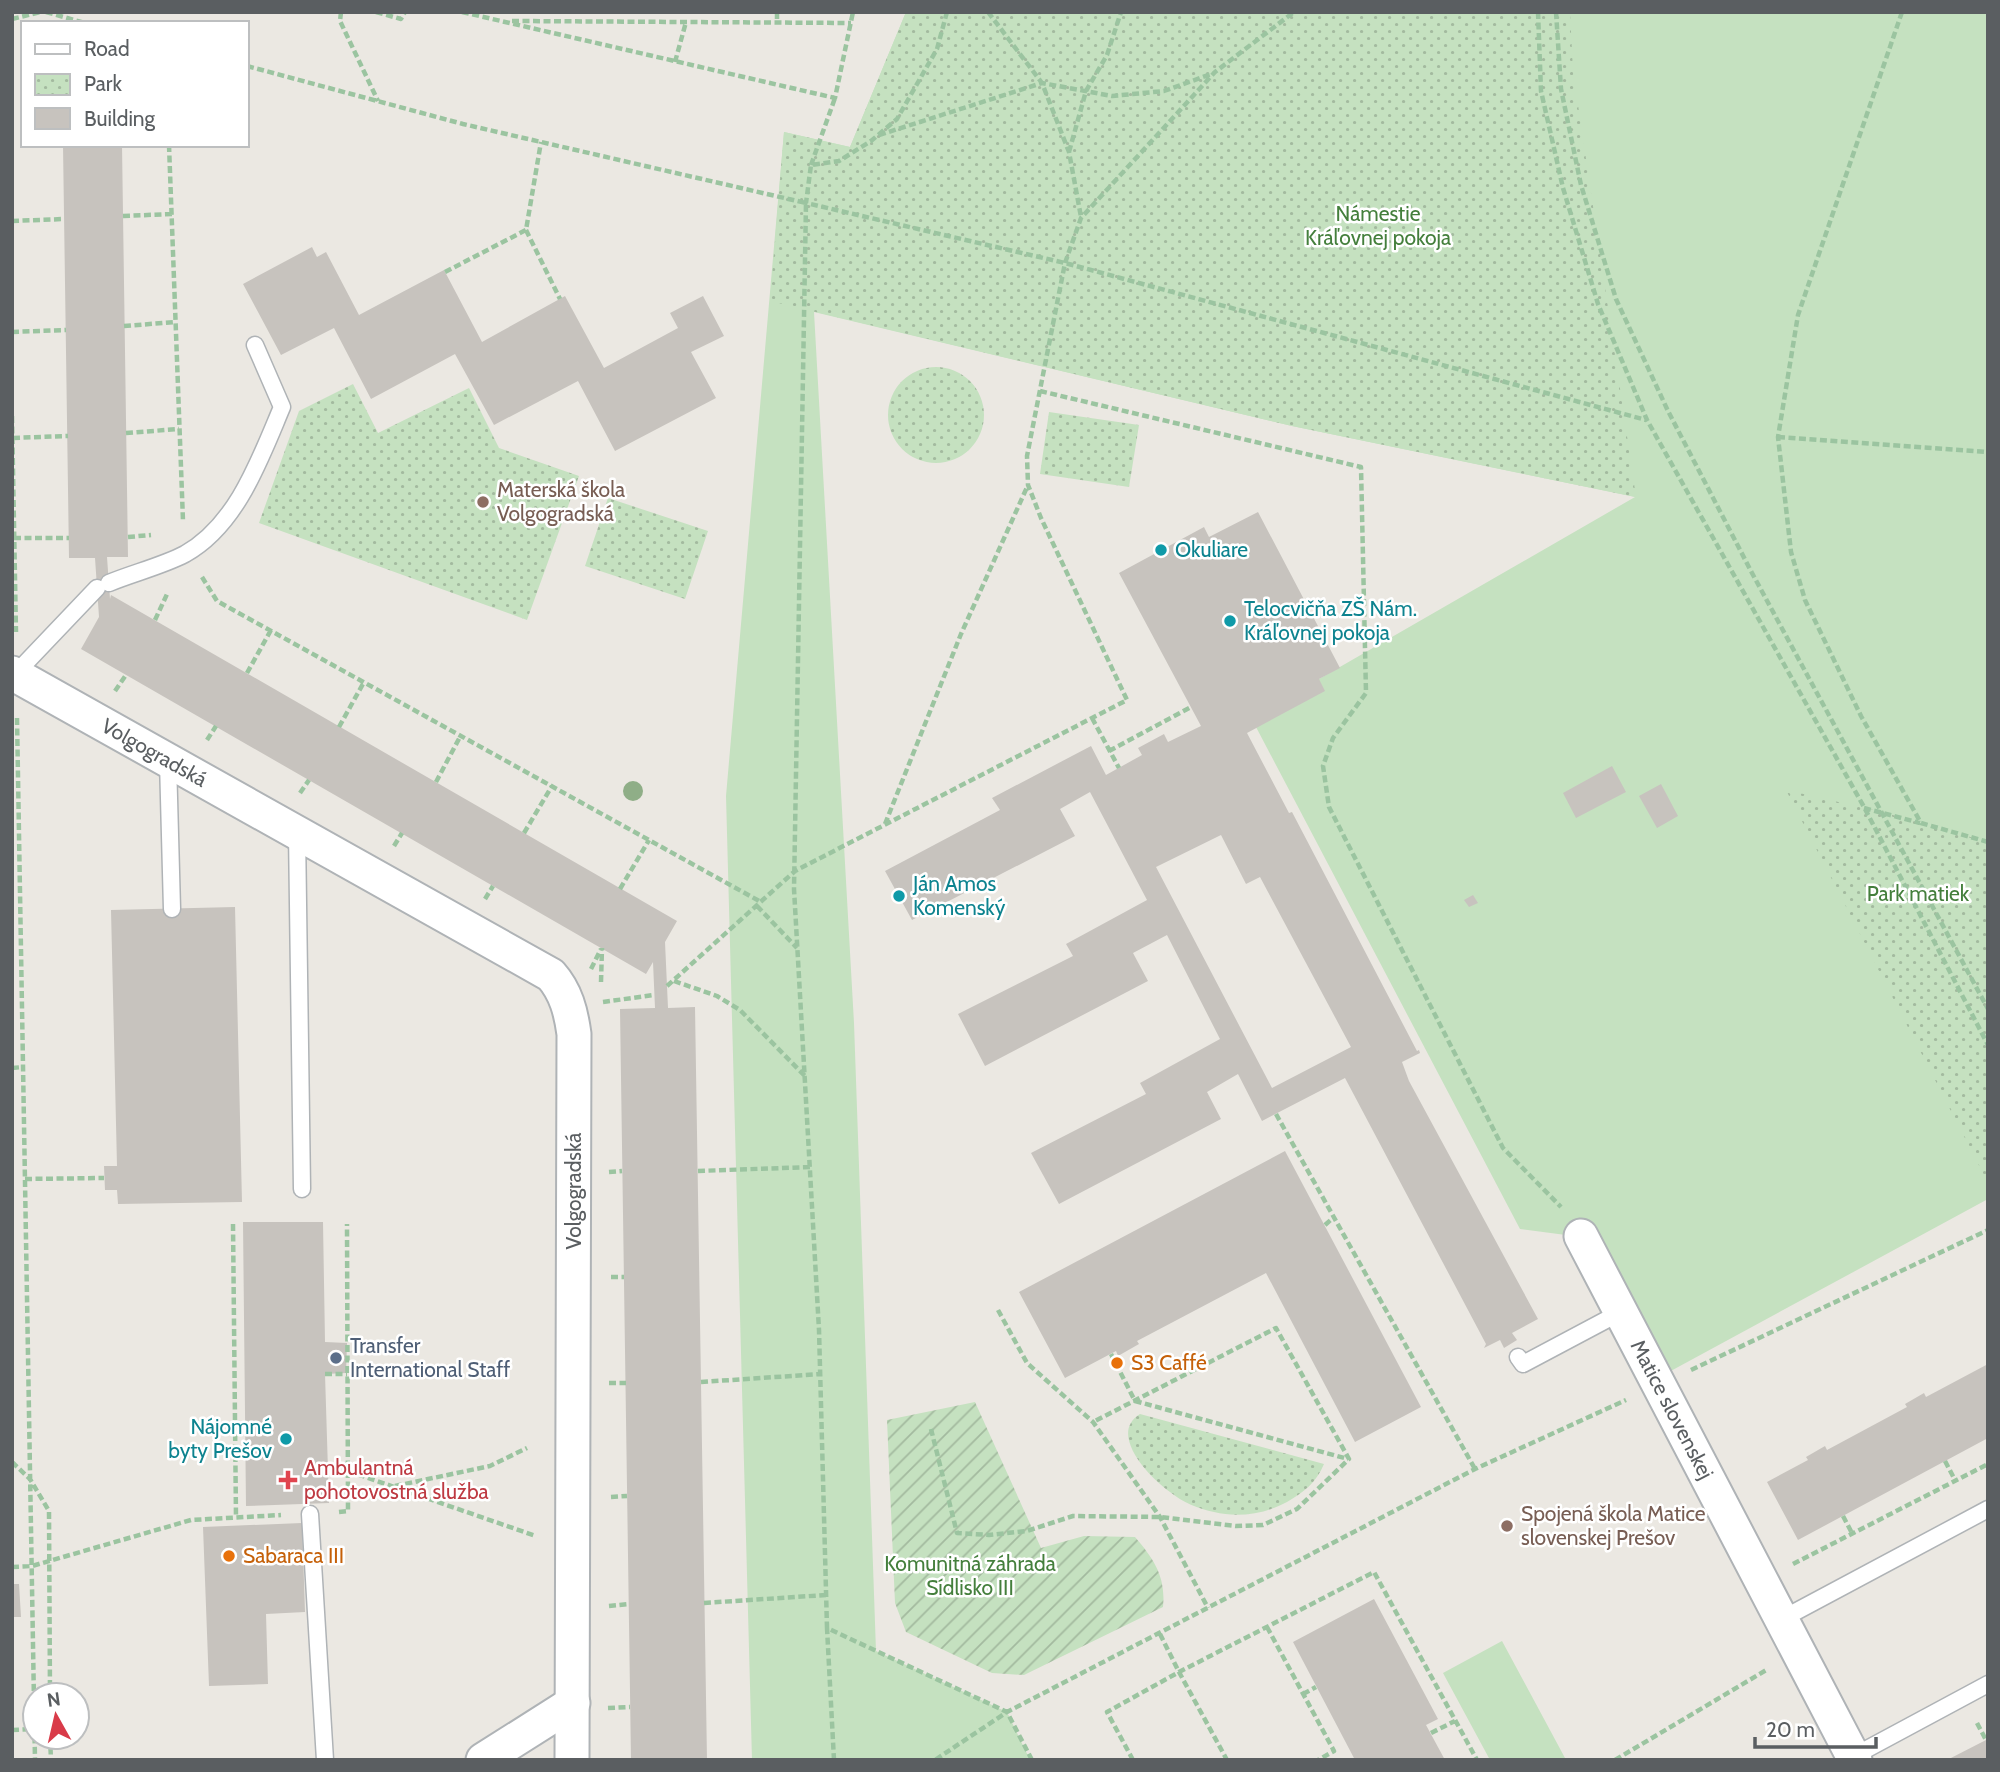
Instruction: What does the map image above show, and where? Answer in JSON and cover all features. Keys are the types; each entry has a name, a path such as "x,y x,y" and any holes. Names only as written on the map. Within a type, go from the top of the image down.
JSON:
{"street":[{"name":"Volgogradská","path":"15,673 551,975 561,989 572,1019 572,1760"},
{"name":"Matice slovenskej","path":"1581,1236 1855,1758"},
{"path":"483,1760 573,1703"}],"lane":[{"path":"15,673 103,585 186,553 226,519 282,407 255,345"},
{"path":"168,759 172,909"},
{"path":"297,832 302,1189"},
{"path":"1518,1357 1522,1364 1621,1312"},
{"path":"1782,1619 1988,1510"},
{"path":"310,1514 325,1760"},
{"name":"Matice slovenskej","path":"1855,1758 1988,1684"}],"path":[{"path":"12,19 43,12 77,21"},
{"path":"341,12 340,21 378,101"},
{"path":"376,12 401,19 405,12"},
{"path":"462,12 835,98"},
{"path":"667,12 667,22"},
{"path":"777,12 777,23"},
{"path":"834,1760 827,1628 821,1374 795,872 806,203 811,165 835,98 853,12"},
{"path":"811,165 839,161 897,119 937,49 947,12"},
{"path":"988,12 1042,83 1069,152 1081,218"},
{"path":"1069,152 1086,91 1107,55 1121,12"},
{"path":"667,986 795,872 1128,699 1085,615 1028,485 1027,456 1065,263 1081,218 1215,72 1294,12"},
{"path":"1538,12 1541,91 1563,188 1598,304 1647,420 1864,807 1988,1045"},
{"path":"1556,12 1561,89 1581,185 1616,299 1668,411 1722,515 1988,1009"},
{"path":"1902,12 1798,315 1778,437 1791,552 1805,600 1861,716 1921,823"},
{"path":"502,21 851,23"},
{"path":"675,62 686,22"},
{"path":"248,66 541,142 1065,263 1647,420"},
{"path":"876,136 1042,83 1112,96 1164,91 1215,72"},
{"path":"541,142 526,230 561,299"},
{"path":"169,147 186,553 218,601 649,839 759,904 798,949"},
{"path":"123,216 172,214"},
{"path":"12,221 64,219"},
{"path":"445,272 526,230"},
{"path":"124,326 176,322"},
{"path":"12,332 66,330"},
{"path":"1040,391 1361,467 1366,693 1333,738 1323,766 1329,807 1503,1148 1556,1199 1581,1236"},
{"path":"12,416 33,1681"},
{"path":"126,433 179,429"},
{"path":"13,438 68,436"},
{"path":"1778,437 1988,452"},
{"path":"885,825 961,634 1028,485"},
{"path":"14,538 69,538"},
{"path":"247,673 271,630"},
{"path":"339,727 365,682"},
{"path":"1109,751 1191,707"},
{"path":"1091,718 1119,768"},
{"path":"436,782 461,735"},
{"path":"524,833 552,786"},
{"path":"1864,807 1988,842"},
{"path":"620,889 649,839"},
{"path":"673,981 717,996 740,1010 805,1076"},
{"path":"601,1002 654,995"},
{"path":"12,1068 23,1068"},
{"path":"1276,1114 1475,1469"},
{"path":"698,1171 810,1167"},
{"path":"25,1179 104,1178"},
{"path":"1325,1225 1334,1217"},
{"path":"233,1224 236,1518"},
{"path":"12,1567 32,1566 191,1520 348,1511 347,1224"},
{"path":"935,1760 1007,1712 1475,1469 1988,1230"},
{"path":"998,1310 1027,1363 1093,1422 1160,1517 1208,1608"},
{"path":"1093,1422 1276,1328 1349,1459"},
{"path":"1111,1353 1135,1401 1349,1459"},
{"path":"325,1374 347,1374"},
{"path":"701,1382 821,1374"},
{"path":"931,1429 957,1534 989,1535 1027,1531 1073,1516 1160,1517 1236,1526 1263,1525 1297,1509 1349,1459"},
{"path":"394,1487 490,1466 527,1448"},
{"path":"1945,1461 1955,1480"},
{"path":"12,1462 30,1479 49,1511 50,1681"},
{"path":"1760,1576 1853,1535 1988,1464"},
{"path":"348,1471 574,1549"},
{"path":"1843,1516 1853,1535"},
{"path":"1133,1760 1107,1712 1374,1572 1476,1760"},
{"path":"704,1603 826,1595"},
{"path":"1267,1627 1334,1751 1318,1760"},
{"path":"827,1628 1007,1712 1032,1760"},
{"path":"1160,1634 1227,1760"},
{"path":"1615,1760 1798,1651"},
{"path":"1303,1694 1316,1687"},
{"path":"1431,1733 1455,1721"},
{"path":"1977,1723 1986,1740"}],"green space":[{"path":"906,12 1988,12 1988,1199 1656,1379 1581,1237 1520,1229 1256,727 1319,679 1635,497 1292,426 814,312 854,1023 876,1651 1007,1712 1030,1760 752,1760 726,796 784,132 850,147"},
{"name":"Námestie Kráľovnej pokoja","path":"906,12 1570,12 1573,71 1636,497 1292,426 770,301 784,132 850,147"},
{"path":"936,367 954,371 970,381 980,397 984,415 980,433 970,449 954,459 936,463 918,459 902,449 892,433 888,415 892,397 902,381 918,371"},
{"path":"353,384 378,433 469,388 499,448 579,476 527,620 259,523 299,411"},
{"path":"1049,412 1139,425 1129,487 1040,474"},
{"path":"608,498 708,531 685,599 585,566"},
{"name":"Park matiek","path":"1786,790 1882,812 1988,842 1988,1183"},
{"name":"Komunitná záhrada Sídlisko III","path":"975,1402 1041,1548 1084,1536 1135,1537 1157,1569 1163,1587 1163,1607 1024,1675 992,1673 906,1632 895,1603 887,1420"},
{"path":"1140,1414 1324,1464 1309,1486 1279,1506 1242,1515 1208,1511 1175,1496 1143,1467 1135,1456 1128,1433 1131,1423"},
{"path":"1502,1641 1565,1758 1490,1760 1443,1673"}],"building":[{"path":"63,147 122,147 128,557 107,557 110,599 111,595 677,921 665,942 668,1008 695,1007 707,1760 631,1760 620,1009 655,1008 653,962 646,974 81,649 99,617 95,558 69,558"},
{"path":"312,247 317,257 326,252 359,315 444,270 482,342 565,296 604,368 678,328 670,313 703,296 724,336 691,352 716,398 615,451 578,381 494,425 455,354 371,399 334,328 281,355 243,284"},
{"path":"1258,512 1340,668 1319,679 1325,691 1247,733 1289,813 1292,812 1417,1051 1419,1050 1420,1053 1402,1062 1409,1081 1538,1319 1512,1333 1517,1340 1504,1348 1500,1340 1484,1348 1486,1344 1345,1078 1262,1121 1238,1074 1207,1092 1221,1119 1059,1204 1031,1153 1146,1094 1140,1083 1220,1039 1167,935 1133,953 1148,981 985,1066 958,1014 1073,956 1066,944 1147,900 1090,792 1060,809 1075,836 912,920 885,871 1000,810 992,798 1091,746 1106,775 1142,755 1138,748 1164,734 1168,742 1201,726 1119,573 1204,527 1209,537","holes":["1221,835 1246,884 1260,877 1351,1047 1272,1088 1156,867"]},
{"path":"1612,766 1626,792 1576,818 1563,793"},
{"path":"1661,784 1678,816 1657,828 1639,796"},
{"path":"1473,895 1478,903 1469,907 1464,900"},
{"path":"235,907 242,1202 118,1204 117,1190 105,1190 104,1166 117,1166 111,910"},
{"path":"1285,1151 1421,1407 1355,1442 1266,1273 1137,1341 1139,1344 1118,1356 1116,1351 1065,1378 1019,1292"},
{"path":"243,1222 323,1222 325,1342 347,1343 346,1373 325,1374 329,1503 246,1506"},
{"path":"1988,1364 1988,1438 1798,1540 1767,1482 1808,1460 1806,1457 1825,1446 1827,1450 1907,1407 1905,1404 1924,1393 1926,1397"},
{"path":"302,1523 305,1612 266,1614 268,1684 209,1686 203,1527"},
{"path":"12,1584 19,1584 21,1617 12,1617"},
{"path":"1374,1599 1438,1719 1426,1725 1445,1760 1355,1760 1293,1642"},
{"path":"1988,1739 1988,1760 1947,1760 1986,1740"}],"place":[{"name":"Materská škola Volgogradská","path":"483,502"},
{"name":"Okuliare","path":"1161,550"},
{"name":"Telocvičňa ZŠ Nám. Kráľovnej pokoja","path":"1230,621"},
{"name":"Ján Amos Komenský","path":"899,896"},
{"name":"Transfer International Staff","path":"336,1358"},
{"name":"S3 Caffé","path":"1117,1363"},
{"name":"Nájomné byty Prešov","path":"286,1439"},
{"name":"Ambulantná pohotovostná služba","path":"288,1480"},
{"name":"Spojená škola Matice slovenskej Prešov","path":"1507,1526"},
{"name":"Sabaraca III","path":"229,1556"}]}
